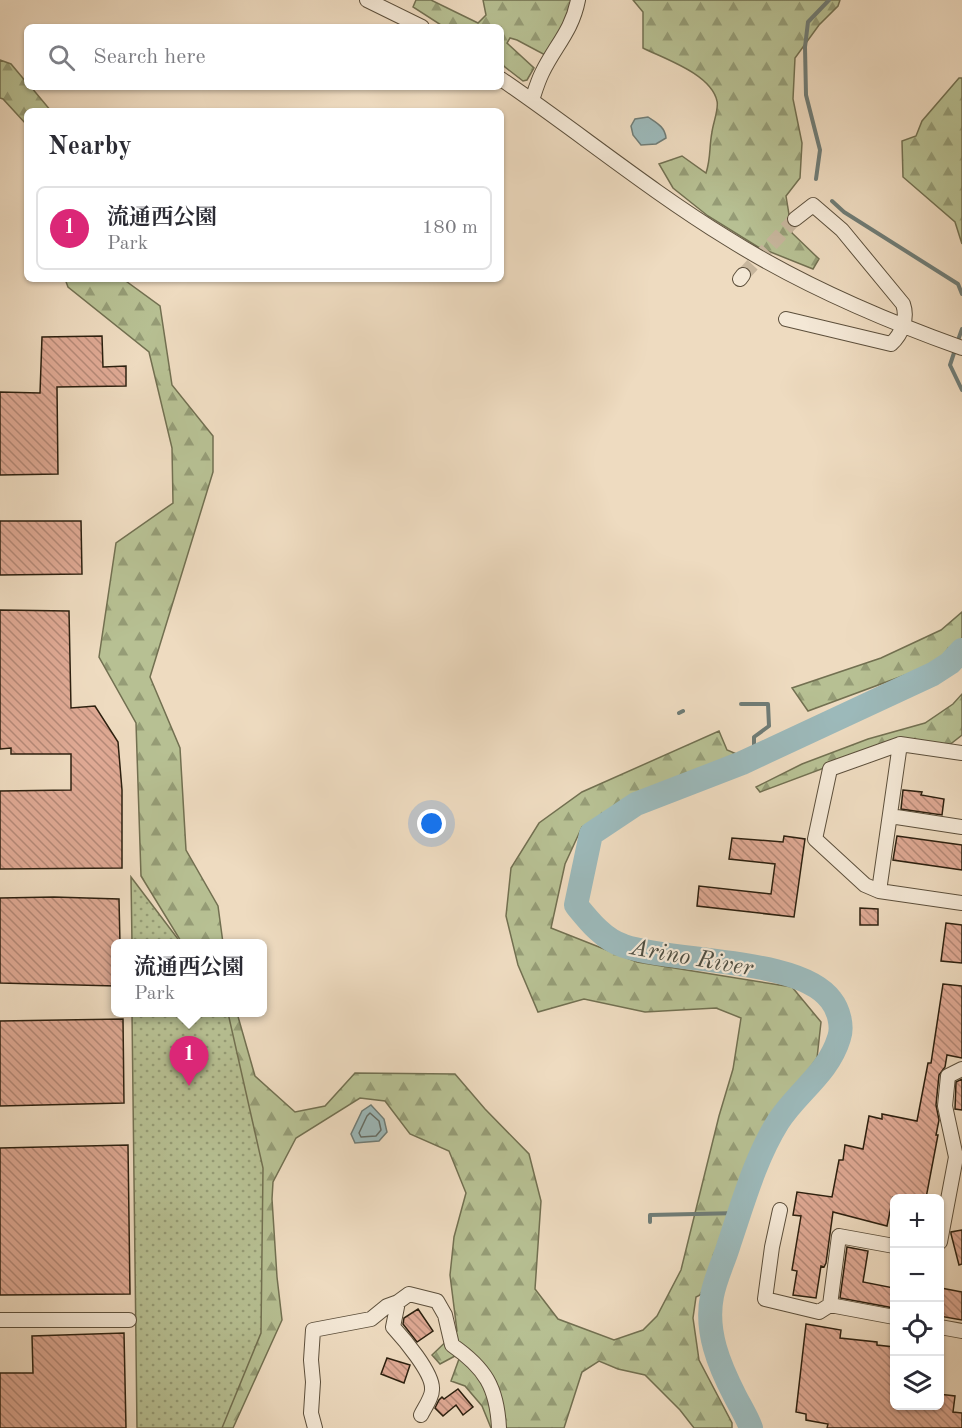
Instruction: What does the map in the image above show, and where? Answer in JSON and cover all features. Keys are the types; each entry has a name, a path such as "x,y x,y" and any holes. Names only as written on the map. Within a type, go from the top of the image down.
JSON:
{"street":[{"path":"368,0 416,24"},
{"path":"532,100 542,73 565,37 576,12 578,0"},
{"path":"504,81 727,238 814,285 903,326 962,348"},
{"path":"786,319 891,344 903,326 906,313 903,304 842,230 813,205 795,219"},
{"path":"962,753 900,744 830,769 815,839 865,885 879,891 962,903"},
{"path":"879,891 900,744"},
{"path":"890,816 962,827"},
{"path":"944,1221 959,1157 945,1106 948,1076 962,1069"},
{"path":"780,1210 765,1299 819,1312 830,1305 890,1316"},
{"path":"830,1305 839,1236 890,1245"},
{"path":"315,1428 311,1413 313,1330 371,1319 387,1306 409,1294 436,1301 445,1315 452,1345 474,1360 493,1388 498,1408 499,1428"},
{"path":"398,1302 393,1327 403,1337 430,1377 433,1390 421,1415"},
{"path":"0,1320 129,1320"},
{"path":"944,1328 962,1331"}],"green space":[{"path":"416,0 431,0 478,23 486,15 483,0 574,0 572,10 547,56 510,38 507,43 534,68 527,80 523,81 504,66 504,24 439,24 413,7"},
{"path":"633,0 840,0 838,6 819,25 795,58 793,99 802,143 800,178 786,196 792,233 819,259 813,269 758,247 708,216 673,188 659,164 682,156 706,173 717,101 713,91 697,75 643,48 643,12"},
{"path":"0,60 11,64 24,79 24,90 34,90 48,108 24,108 24,122 0,98"},
{"path":"959,78 962,78 962,244 955,222 903,177 902,141 916,136 922,121"},
{"path":"66,282 127,282 160,306 172,385 213,436 213,472 150,677 180,748 186,850 218,906 222,939 180,939 141,876 136,723 99,657 116,543 173,503 172,448 149,352 68,287"},
{"path":"962,612 962,644 943,661 808,711 792,688 881,658 941,630"},
{"path":"962,694 962,735 948,746 899,740 760,792 756,787 802,764 868,739 925,723 953,704"},
{"path":"719,731 727,750 739,755 626,803 582,827 565,864 551,928 637,962 792,987 821,1022 817,1058 788,1098 741,1176 706,1292 696,1297 693,1318 699,1360 732,1423 732,1428 694,1428 680,1410 645,1375 618,1369 599,1361 582,1372 564,1428 491,1428 482,1406 465,1386 451,1381 459,1359 455,1356 440,1364 432,1355 457,1331 450,1275 454,1237 466,1193 449,1151 410,1134 385,1101 360,1098 296,1138 273,1182 277,1277 282,1320 233,1428 138,1428 194,1017 238,1017 255,1076 295,1112 325,1106 355,1073 455,1074 529,1154 541,1201 535,1289 558,1319 614,1340 643,1330 657,1316 681,1270 733,1069 741,1018 716,1008 645,1012 584,999 538,1012 518,965 506,916 511,868 539,823 582,792"},
{"path":"131,877 178,939 132,939"},
{"path":"132,1017 229,1017 263,1168 261,1333 222,1428 137,1428"}],"water":[{"path":"648,117 662,128 666,138 656,144 641,145 633,135 631,126 635,119"},
{"path":"371,1105 384,1119 387,1132 379,1141 355,1143 351,1134 362,1111"}],"building":[{"path":"102,336 103,367 126,366 126,386 57,387 58,474 0,475 0,392 40,393 42,337"},
{"path":"0,521 81,521 82,574 0,575"},
{"path":"0,610 69,611 71,708 95,706 118,742 122,790 122,868 0,869 0,791 71,790 71,754 11,754 11,748 0,749"},
{"path":"903,790 922,792 921,795 944,799 942,815 901,809"},
{"path":"784,836 805,839 794,917 697,906 699,886 771,894 775,864 729,859 732,838 783,842"},
{"path":"897,836 962,845 962,870 893,860"},
{"path":"0,898 119,899 120,939 111,939 111,986 0,983"},
{"path":"860,908 878,909 878,925 860,925"},
{"path":"946,923 962,925 962,963 941,961"},
{"path":"943,984 962,986 962,1058 947,1055 945,1067 939,1075 936,1105 939,1120 936,1135 938,1135 927,1194 890,1194 887,1226 833,1212 826,1263 824,1267 821,1266 816,1298 793,1295 797,1271 792,1270 801,1216 793,1215 797,1192 832,1197 839,1160 843,1160 845,1145 863,1149 869,1116 882,1119 882,1114 917,1121 928,1063 931,1063"},
{"path":"123,1019 124,1103 0,1106 0,1021"},
{"path":"962,1079 962,1110 955,1109 956,1082"},
{"path":"128,1145 130,1294 0,1295 0,1148"},
{"path":"962,1230 962,1264 959,1265 951,1232"},
{"path":"847,1247 868,1251 863,1282 890,1287 890,1307 840,1298"},
{"path":"944,1289 962,1292 962,1320 944,1317"},
{"path":"418,1309 433,1331 417,1342 403,1324 404,1318"},
{"path":"806,1324 841,1330 840,1338 877,1342 877,1345 890,1347 890,1410 944,1410 944,1395 955,1396 953,1412 962,1413 962,1428 827,1428 828,1424 806,1420 806,1414 796,1412"},
{"path":"124,1333 126,1428 0,1428 0,1373 33,1373 32,1336"},
{"path":"387,1358 410,1365 404,1383 381,1374"},
{"path":"458,1389 473,1407 463,1415 456,1405 443,1416 435,1408 439,1400"}],"waterway":[{"path":"816,179 820,150 806,95 805,47 808,22 829,0"},
{"path":"832,201 844,212 958,284 962,294"},
{"path":"957,343 962,329"},
{"path":"955,350 950,365 962,390"},
{"name":"Arino River","path":"751,1428 715,1348 710,1322 713,1290 750,1182 770,1136 786,1111 828,1062 839,1038 840,1019 831,1000 815,986 793,976 765,968 646,951 624,946 603,935 576,905 591,834 636,804 742,763 933,674 950,663 962,650"},
{"path":"741,704 768,704 769,726 754,737 754,748 757,755"},
{"path":"679,713 683,711"},
{"path":"650,1222 650,1215 740,1213"}],"tunnel":[{"path":"743,275 795,219"}],"place":[{"name":"流通西公園","path":"189,1086"}]}
